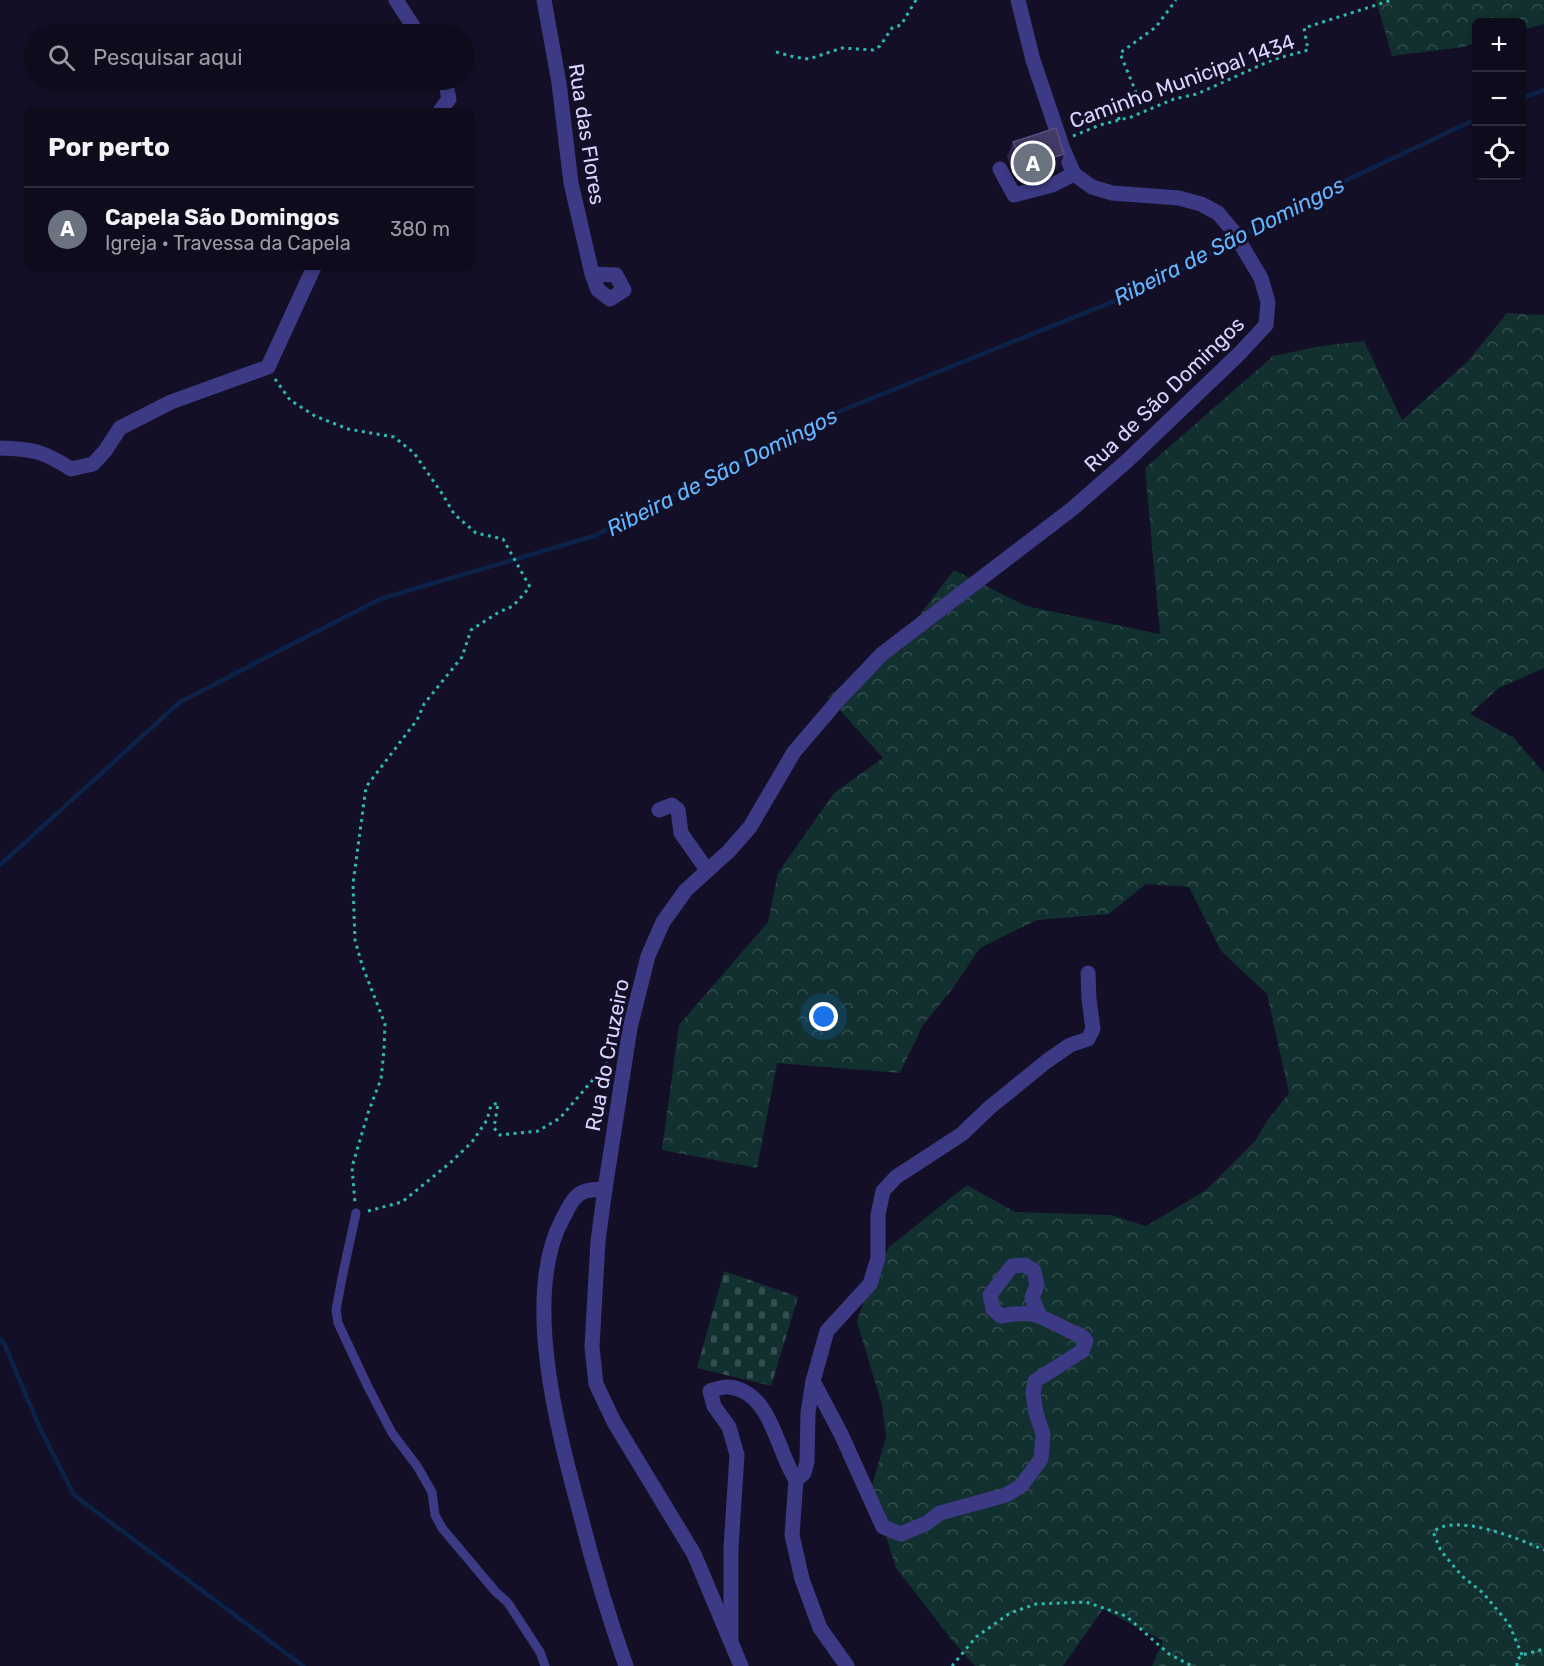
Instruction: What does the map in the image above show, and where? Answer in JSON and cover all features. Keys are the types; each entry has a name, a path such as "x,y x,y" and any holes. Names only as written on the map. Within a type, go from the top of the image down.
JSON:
{"street":[{"path":"396,0 412,24"},
{"name":"Rua das Flores","path":"544,0 559,83 571,183 591,274"},
{"path":"1000,169 1014,195 1052,185 1074,174 1060,142 1018,0"},
{"path":"443,108 449,99 447,90"},
{"name":"Rua de São Domingos","path":"983,576 1072,508 1127,461 1266,325 1268,302 1261,278 1233,231 1218,213 1201,204 1179,198 1112,193 1092,187 1074,174"},
{"path":"0,448 46,454 71,469 93,464 105,451 120,428 171,402 268,366 313,270"},
{"name":"Rua do Cruzeiro","path":"741,1666 694,1554 614,1422 596,1384 592,1347 598,1241 630,1029 651,947 663,922 686,890 729,851 750,827 794,752 841,697 882,654 983,576"},
{"path":"659,810 672,805 678,810 681,832 707,870"},
{"path":"796,1480 804,1473 807,1462 808,1413 813,1382 827,1331 870,1284 878,1258 878,1215 883,1191 896,1177 962,1134 989,1108 1047,1061 1070,1045 1088,1039 1093,1029 1088,973"},
{"path":"605,1189 585,1191 574,1199 556,1232 546,1272 543,1313 547,1358 564,1453 599,1589 626,1666"},
{"path":"813,1382 841,1434 883,1527 901,1534 927,1523 940,1513 1006,1495 1021,1486 1041,1459 1043,1434 1033,1394 1035,1381 1082,1351 1086,1341 1082,1335 1069,1331 1039,1314"},
{"path":"731,1640 731,1548 737,1455 729,1427 714,1406 710,1391 728,1387 754,1396 768,1419 796,1480 792,1535 802,1579 820,1628 847,1666"}],"lane":[{"path":"356,1209 336,1310 338,1323 392,1433 417,1466 432,1492 435,1515 442,1527 495,1591 508,1603 540,1652 544,1666"}],"path":[{"path":"776,52 810,59 842,48 873,50 880,46 892,28 901,25 916,0"},
{"path":"1119,120 1118,113 1137,101 1137,95 1120,53 1156,27 1176,0"},
{"name":"Caminho Municipal 1434","path":"1060,142 1174,99 1197,94 1272,60 1308,50 1304,28 1392,0"},
{"path":"268,366 290,400 315,416 348,429 394,437 414,453 454,514 476,533 503,539 513,553 530,587 513,606 471,630 462,657 424,704 417,720 366,787 353,884 355,940 362,965 385,1024 381,1079 352,1167 356,1209 377,1210 402,1202 472,1142 487,1120 491,1105 498,1103 494,1128 500,1135 537,1131 560,1118 615,1055 626,1053"},
{"path":"1522,1655 1509,1624 1483,1593 1462,1576 1441,1551 1433,1532 1439,1527 1482,1528 1511,1535 1544,1550"},
{"path":"952,1666 976,1637 1010,1613 1036,1604 1086,1602 1126,1616 1169,1654 1192,1666"},
{"path":"1517,1666 1517,1660 1522,1655 1544,1649"}],"green space":[{"path":"1376,0 1544,0 1544,24 1526,29 1526,18 1472,18 1472,44 1392,56"},
{"path":"1507,313 1544,315 1544,668 1499,688 1470,714 1514,738 1544,773 1544,1666 1152,1666 1163,1641 1103,1609 1063,1666 975,1666 896,1568 871,1489 886,1437 882,1405 857,1322 867,1291 889,1247 967,1185 1015,1212 1111,1215 1146,1226 1206,1190 1256,1140 1266,1122 1289,1093 1267,994 1221,951 1189,887 1146,884 1109,914 1037,920 980,948 953,988 923,1025 900,1073 777,1063 757,1168 662,1150 679,1025 768,922 778,873 834,793 883,758 828,697 912,625 954,570 1026,606 1160,634 1145,468 1273,356 1321,346 1364,341 1402,420 1467,362"},
{"path":"724,1271 798,1297 771,1386 697,1368"}],"building":[{"path":"1056,128 1064,154 1024,167 1013,142"}],"waterway":[{"name":"Ribeira de São Domingos","path":"1526,97 1544,90"},
{"name":"Ribeira de São Domingos","path":"0,865 180,702 380,599 594,536 825,417 1152,286 1307,199 1472,121"},
{"path":"0,1339 4,1343 39,1426 74,1495 303,1666"}],"place":[{"name":"Capela São Domingos","path":"1033,163"}]}
